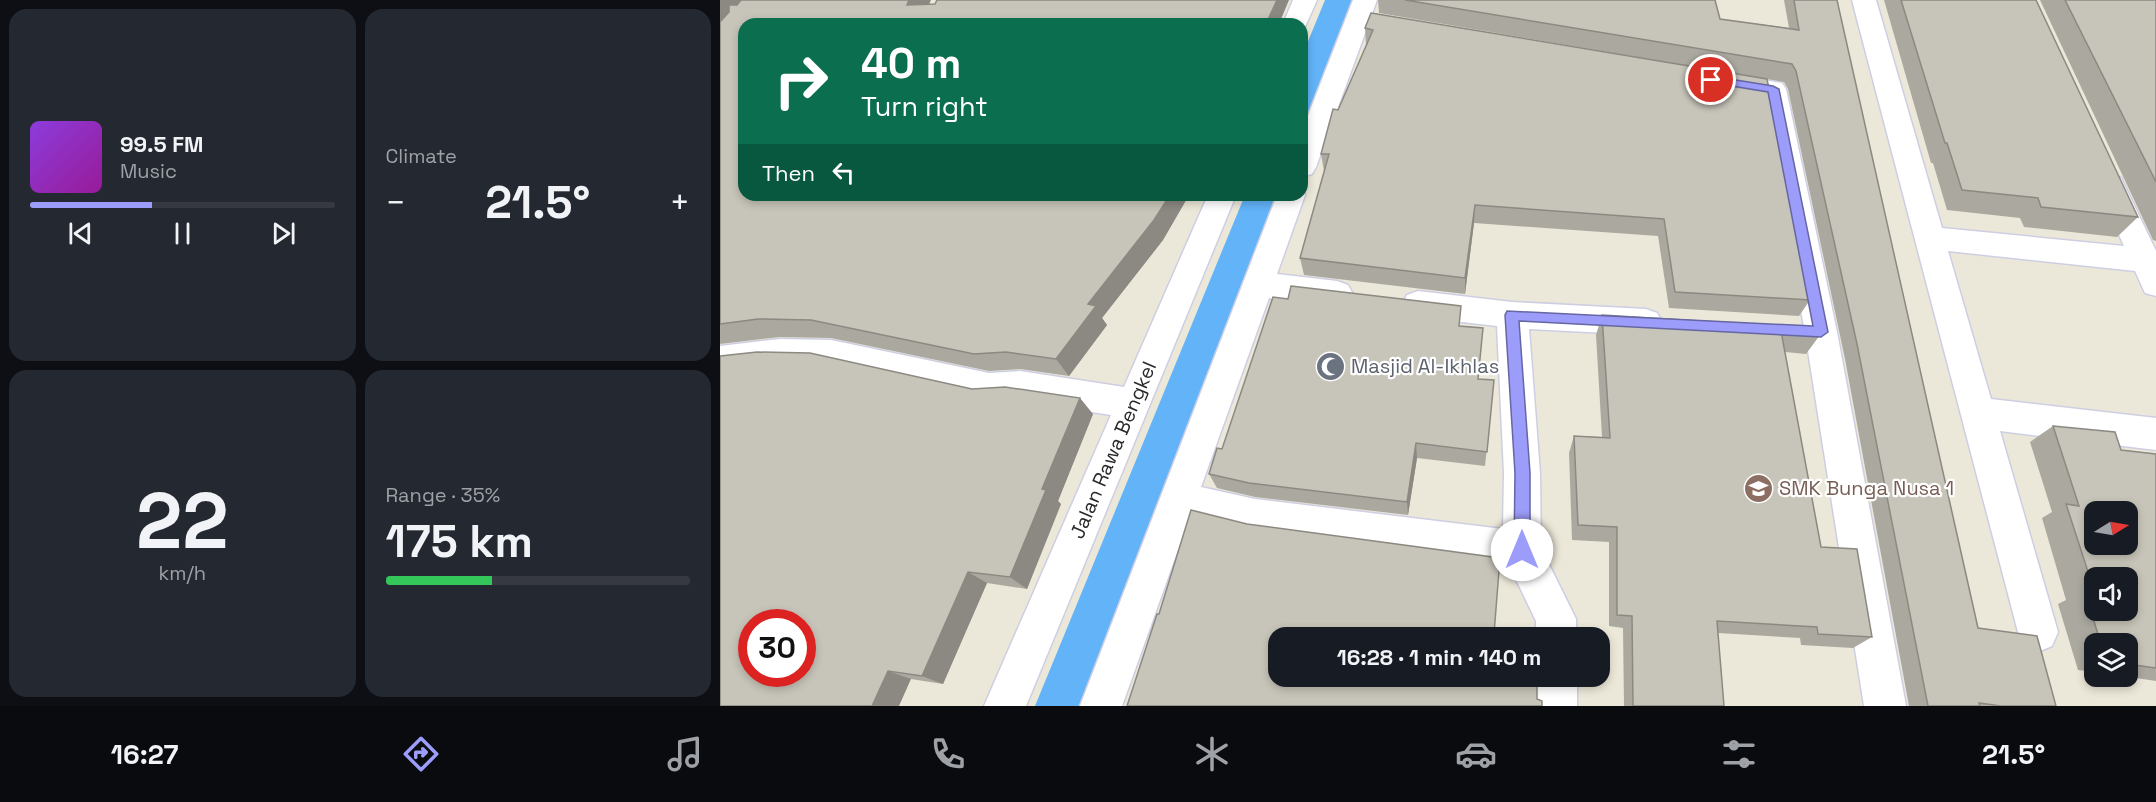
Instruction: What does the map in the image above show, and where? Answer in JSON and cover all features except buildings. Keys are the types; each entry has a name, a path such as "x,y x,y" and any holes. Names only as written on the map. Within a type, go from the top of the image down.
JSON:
{"street":[{"path":"1298,18 1305,0"},
{"path":"1864,0 2038,632"},
{"path":"1308,151 1361,10 1444,34"},
{"path":"1691,76 1773,89 1821,332 1885,706"},
{"path":"2101,162 2151,272"},
{"name":"Jalan Rawa Bengkel","path":"1005,706 1219,201"},
{"path":"1101,706 1290,201"},
{"path":"1930,238 2151,272"},
{"path":"1258,284 1512,315 1672,324"},
{"path":"1512,315 1522,473 1522,550 1556,619 1556,627"},
{"path":"1787,330 1821,332"},
{"path":"720,360 780,353 831,354 989,388 1020,386 1133,403"},
{"path":"1979,413 2156,434"},
{"path":"1177,499 1255,517 1522,550"},
{"path":"1556,687 1556,706"}],"waterway":[{"path":"1308,89 1343,0"},
{"path":"1067,706 1265,201"}],"place":[{"name":"Masjid Al-Ikhlas","path":"1330,366"},
{"name":"SMK Bunga Nusa 1","path":"1758,488"}],"route":[{"path":"1522,550 1522,473 1512,315 1821,332 1773,89 1711,80"}]}
